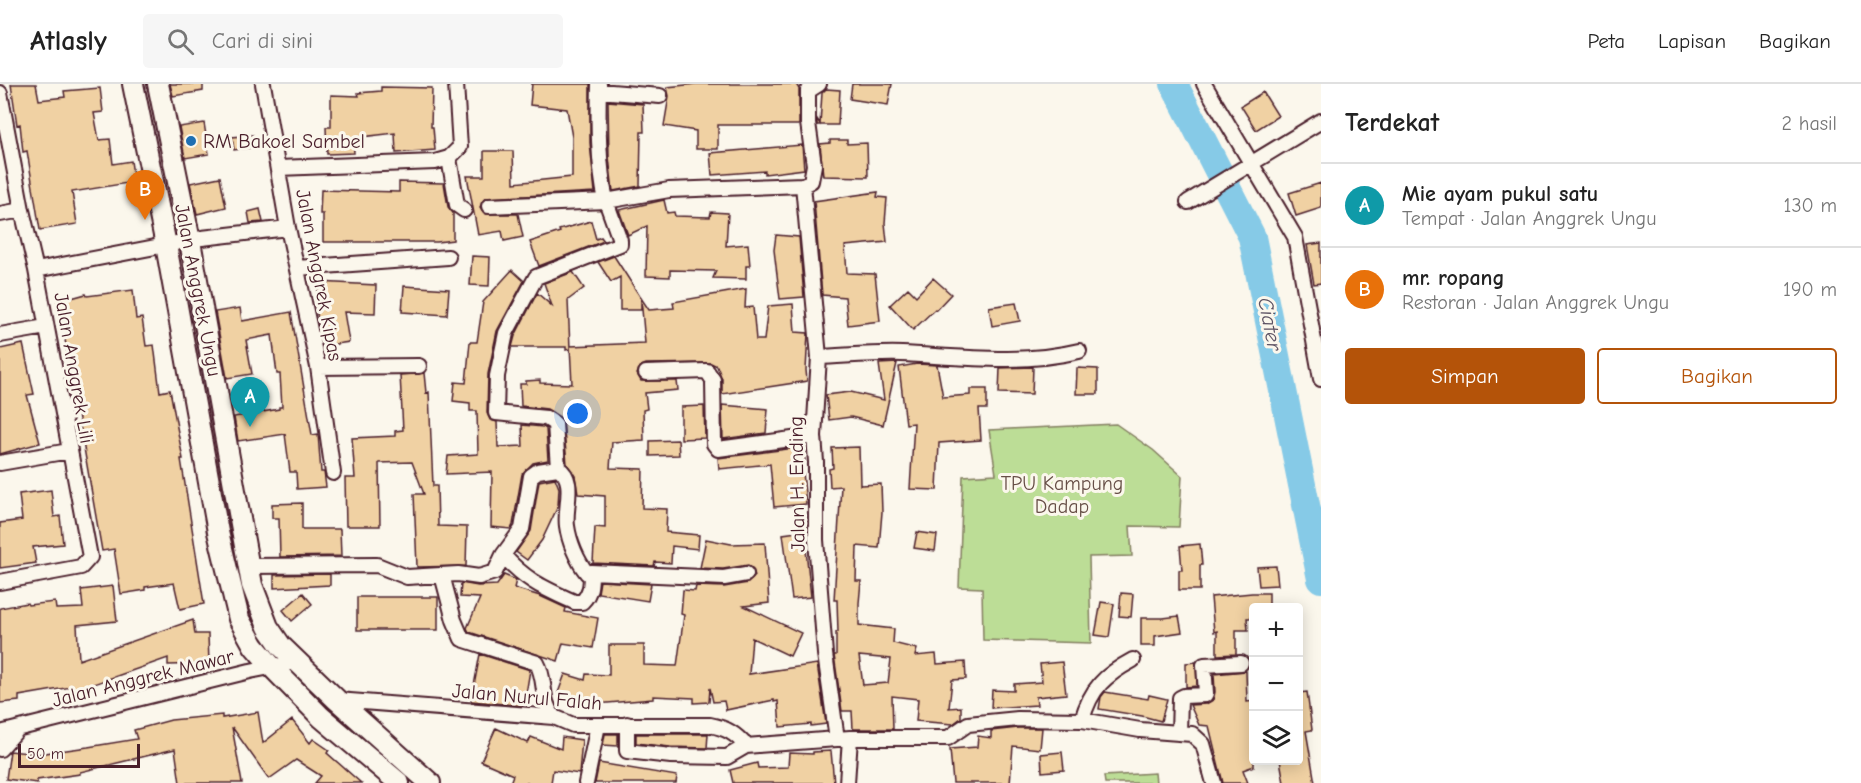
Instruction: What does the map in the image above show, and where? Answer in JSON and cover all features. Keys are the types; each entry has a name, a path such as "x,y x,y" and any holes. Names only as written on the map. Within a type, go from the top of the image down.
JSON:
{"street":[{"name":"Jalan Anggrek Ungu","path":"133,84 166,245 218,532 239,619 254,646 272,667 321,717 399,783"},
{"name":"Jalan Anggrek Ungu","path":"158,84 190,241 255,597 268,627 296,662 430,783"},
{"name":"Jalan Anggrek Kipas","path":"263,84 288,228 318,367 333,473"},
{"path":"278,168 435,162 449,158 460,147 456,84"},
{"path":"489,206 606,201 669,190 803,185 811,181 814,165 808,123 808,91 819,84"},
{"path":"1204,84 1295,237 1321,379"},
{"path":"558,468 555,424 546,418 496,413 497,376 506,333 536,277 620,244 602,181 598,116 599,88 660,96"},
{"name":"Jalan Anggrek Lili","path":"0,93 89,552 88,561 81,567 0,582"},
{"path":"1188,202 1321,121"},
{"path":"449,158 457,205 464,210"},
{"name":"Jalan H. Ending","path":"803,185 819,357 814,436 816,540 825,654 843,739 847,783"},
{"path":"0,214 22,210"},
{"path":"36,270 166,245 288,228"},
{"path":"297,268 448,257"},
{"path":"0,335 46,327"},
{"path":"819,357 899,354 986,359 1056,357 1079,351"},
{"path":"318,367 419,366"},
{"path":"646,373 707,371 713,380 714,444 718,449 814,436"},
{"path":"0,463 69,451"},
{"path":"249,566 377,565 407,577 488,576 495,572 503,555 522,529 531,476 538,471 558,468 564,472 568,481 567,525 574,549 587,573 724,578 746,574"},
{"path":"503,555 532,582 574,602 582,602 586,598 592,586 591,572"},
{"path":"441,575 462,639 537,663 542,676 544,700 554,717"},
{"path":"1082,720 1088,700 1110,673 1133,660"},
{"name":"Jalan Anggrek Mawar","path":"0,734 296,662"},
{"path":"1179,733 1180,698 1206,693 1204,665 1241,663"},
{"name":"Jalan Nurul Falah","path":"337,700 554,717 573,725 710,725 725,728 738,736 746,746"},
{"path":"627,724 627,751 671,756 726,757 746,746 843,739 948,738 968,724 1018,719 1082,720 1140,730 1192,734 1203,744 1214,783"},
{"path":"586,783 598,725"},
{"path":"0,749 16,731"}],"green space":[{"name":"TPU Kampung Dadap","path":"1116,424 1153,450 1182,476 1179,527 1130,526 1132,556 1089,557 1091,643 983,640 982,588 959,587 963,476 996,474 989,430"},
{"path":"1155,773 1156,783 1105,783 1104,776"}],"building":[{"path":"11,84 36,84 39,100 65,97 64,91 100,88 103,112 94,113 99,140 110,139 113,164 131,161 134,182 72,192 77,224 40,230 27,151 23,152 20,124 17,125"},
{"path":"170,84 203,84 203,91 173,96"},
{"path":"532,84 590,84 590,143 595,192 485,198 480,207 485,214 518,214 523,237 504,241 502,231 478,235 467,176 484,176 484,151 513,151 514,183 572,177 572,137 567,109 530,105"},
{"path":"696,84 796,84 799,89 799,125 718,125 718,149 696,149 696,131 664,126 669,96 667,87"},
{"path":"852,84 892,84 888,105 850,99"},
{"path":"381,87 432,88 431,127 433,127 435,150 396,153 395,133 353,138 354,153 327,154 326,127 331,127 331,95 359,96 358,93 381,91"},
{"path":"826,89 840,90 838,125 817,125 817,119 820,124 822,93"},
{"path":"1263,92 1278,116 1256,130 1241,106"},
{"path":"608,101 643,104 644,132 641,132 640,186 613,191 609,157"},
{"name":"RM Bakoel Sambel","path":"204,123 209,154 185,158 179,127"},
{"path":"253,135 255,147 234,150 232,137"},
{"path":"830,140 847,140 847,144 867,143 868,177 823,176 820,144 830,143"},
{"path":"802,145 804,169 765,174 765,171 712,175 710,153"},
{"path":"220,177 226,207 197,214 190,183"},
{"path":"399,182 444,183 448,207 453,213 453,240 323,242 323,214 320,214 321,190 399,192"},
{"path":"1321,183 1321,208 1296,216 1289,193"},
{"path":"878,192 877,197 887,198 885,223 887,242 845,246 847,273 875,274 880,321 848,325 845,297 822,295 814,201"},
{"path":"664,200 667,213 674,212 675,216 710,217 711,212 728,213 726,246 748,244 750,266 746,266 746,279 713,278 716,271 670,270 670,277 646,276 647,226 628,235 619,210"},
{"path":"260,209 263,222 250,223 248,212"},
{"path":"591,221 596,239 601,237 604,241 539,266 530,242 560,232 559,230"},
{"path":"776,235 799,237 804,297 780,299 774,250"},
{"path":"1321,243 1321,283 1314,284 1307,245"},
{"path":"472,256 490,257 489,286 470,285"},
{"path":"614,256 641,298 641,310 620,310 620,277 611,282 598,262"},
{"path":"512,270 524,281 497,331 488,374 487,413 490,420 497,422 498,447 523,446 522,425 546,429 548,460 533,463 522,474 511,529 491,527 492,472 446,474 448,456 478,454 477,411 470,411 470,403 453,401 455,382 466,383 470,342 477,342 483,302"},
{"path":"573,272 584,288 568,300 570,349 566,350 566,347 512,347 515,336 537,293 552,306 544,283"},
{"path":"933,278 951,294 913,330 890,305 908,288 916,296"},
{"path":"318,282 376,285 375,313 344,312 349,342 323,346 317,314"},
{"path":"404,286 449,289 447,315 402,312"},
{"path":"746,289 745,308 753,307 756,340 764,340 768,306 793,304 795,332 808,333 807,381 722,394 722,379 717,366 711,363 641,366 637,374 641,381 677,381 678,390 645,393 647,409 643,410 644,440 612,442 610,468 643,469 642,508 667,509 666,532 699,535 698,549 672,546 671,563 655,562 654,566 593,563 595,527 605,528 605,496 578,494 575,476 567,464 563,420 547,409 521,406 520,384 540,380 540,383 572,384 570,346 645,343 641,298 649,310 674,308 673,302"},
{"path":"133,290 136,319 142,318 146,346 154,345 160,392 170,390 183,459 181,459 204,604 180,609 174,583 145,587 145,590 121,594 114,549 102,551 57,302 86,294 87,296"},
{"path":"1016,303 1020,321 992,326 989,307"},
{"path":"240,308 242,321 291,312 312,435 318,434 321,472 324,472 326,487 297,489 296,472 290,472 285,434 238,441 234,417 282,407 280,374 277,374 272,335 246,340 252,374 227,378 215,312"},
{"path":"23,344 34,394 27,395 40,443 0,454 0,349"},
{"path":"897,363 883,425 851,417 829,420 826,395 851,392 884,400 879,364"},
{"path":"917,364 937,365 943,397 970,395 970,389 987,389 987,409 979,409 981,440 939,443 937,490 910,489 914,423 906,424 899,367"},
{"path":"1033,367 1032,394 999,393 1000,368"},
{"path":"1077,368 1098,369 1098,394 1076,394"},
{"path":"424,373 426,393 429,392 433,486 437,486 438,526 467,527 466,566 417,567 414,494 424,494 412,462 379,463 380,526 346,526 345,478 355,478 352,438 395,436 395,431 403,430 400,375"},
{"path":"722,405 768,409 766,433 723,439"},
{"path":"704,406 705,438 681,439 681,407"},
{"path":"678,440 679,455 650,456 650,441"},
{"path":"803,447 806,504 774,507 770,464 719,469 718,458"},
{"path":"859,447 860,485 881,484 882,512 879,548 857,546 856,581 861,581 859,625 894,629 893,643 917,649 915,656 936,654 937,664 965,662 966,679 952,680 949,708 961,707 961,718 953,724 916,721 918,699 892,696 893,729 853,729 852,711 842,711 834,655 836,655 836,632 838,632 837,600 834,600 841,486 830,487 829,469 833,468 832,448","holes":["859,656 891,659 888,683 863,685"]},
{"path":"555,478 559,488 558,506 542,540 527,560 516,552 531,531 539,481"},
{"path":"51,490 54,517 60,516 63,544 33,547 36,563 0,568 0,523 22,520 19,494"},
{"path":"302,503 302,529 340,529 341,556 280,557 279,518 272,518 272,504"},
{"path":"804,531 811,597 792,599 783,534"},
{"path":"917,532 937,535 935,551 914,548"},
{"path":"706,539 731,544 765,543 769,603 744,606 801,633 790,656 752,638 749,674 817,664 826,724 780,727 778,701 726,710 724,701 713,702 710,688 709,702 694,703 694,698 653,696 653,699 585,705 585,701 558,693 565,674 585,680 586,674 609,675 609,645 644,645 644,665 677,666 684,615 681,614 683,590 695,591 696,586 724,587 748,583 755,576 753,569 748,565 723,569 700,568"},
{"path":"1200,544 1202,565 1200,565 1200,590 1179,590 1179,570 1182,570 1180,546"},
{"path":"1276,566 1278,585 1259,586 1257,567"},
{"path":"330,574 330,585 274,588 274,575"},
{"path":"504,575 516,580 514,588 540,596 566,608 565,612 598,618 593,648 563,643 558,661 469,632 467,628 480,598 460,597 461,583 478,586 497,585"},
{"path":"600,581 651,584 648,601 598,593"},
{"path":"113,586 117,621 77,625 79,660 193,620 195,634 208,634 209,664 168,665 168,658 94,684 95,686 72,691 71,687 19,696 19,701 0,703 0,608 27,603 28,605 55,602 56,609 83,608 81,590"},
{"path":"303,593 312,604 292,621 283,610"},
{"path":"1121,593 1133,594 1131,617 1119,616"},
{"path":"1269,593 1269,603 1249,603 1248,630 1236,630 1236,654 1217,655 1217,631 1214,632 1211,597"},
{"path":"357,597 438,597 438,630 357,630"},
{"path":"1101,602 1114,604 1109,637 1095,635"},
{"path":"1179,616 1182,632 1155,636 1155,646 1141,646 1141,618"},
{"path":"480,654 530,670 524,706 471,701"},
{"path":"1062,662 1066,694 1036,697 1037,705 991,708 992,690 1014,691 1014,684 1042,682 1040,664"},
{"path":"1196,662 1197,686 1186,687 1186,663"},
{"path":"1246,671 1247,702 1249,702 1249,765 1254,765 1243,770 1248,783 1223,783 1209,726 1199,725 1190,705 1206,704 1213,700 1214,674"},
{"path":"1105,692 1148,699 1149,695 1167,699 1161,721 1099,709 1101,697"},
{"path":"1303,692 1307,692 1312,730 1306,731 1315,783 1284,783 1281,765 1303,765"},
{"path":"258,712 263,743 292,720 310,743 313,739 329,750 327,753 361,783 315,783 321,776 296,760 269,779 232,727 242,783 180,783 175,749 80,772 80,774 37,780 37,783 6,779 10,751 38,754 88,747 137,739 134,730 171,720 222,715 222,718"},
{"path":"496,728 528,743 531,737 561,749 562,737 582,740 579,774 553,770 551,783 510,783 513,775 481,761"},
{"path":"1042,728 1040,749 1013,746 1010,783 953,783 950,749 977,747 978,736 991,738 991,731"},
{"path":"605,734 618,734 618,746 603,745"},
{"path":"636,734 708,734 707,748 636,743"},
{"path":"831,751 834,783 733,783 730,770 757,763 758,768 788,767 789,753 813,754 813,752"},
{"path":"1062,752 1064,770 1042,772 1041,754"},
{"path":"599,763 677,776 676,783 595,783"}],"waterway":[{"name":"Ciater","path":"1174,84 1252,237 1321,579"}],"place":[{"name":"RM Bakoel Sambel","path":"191,141"},
{"name":"mr. ropang","path":"145,220"},
{"name":"Mie ayam pukul satu","path":"250,427"}]}
